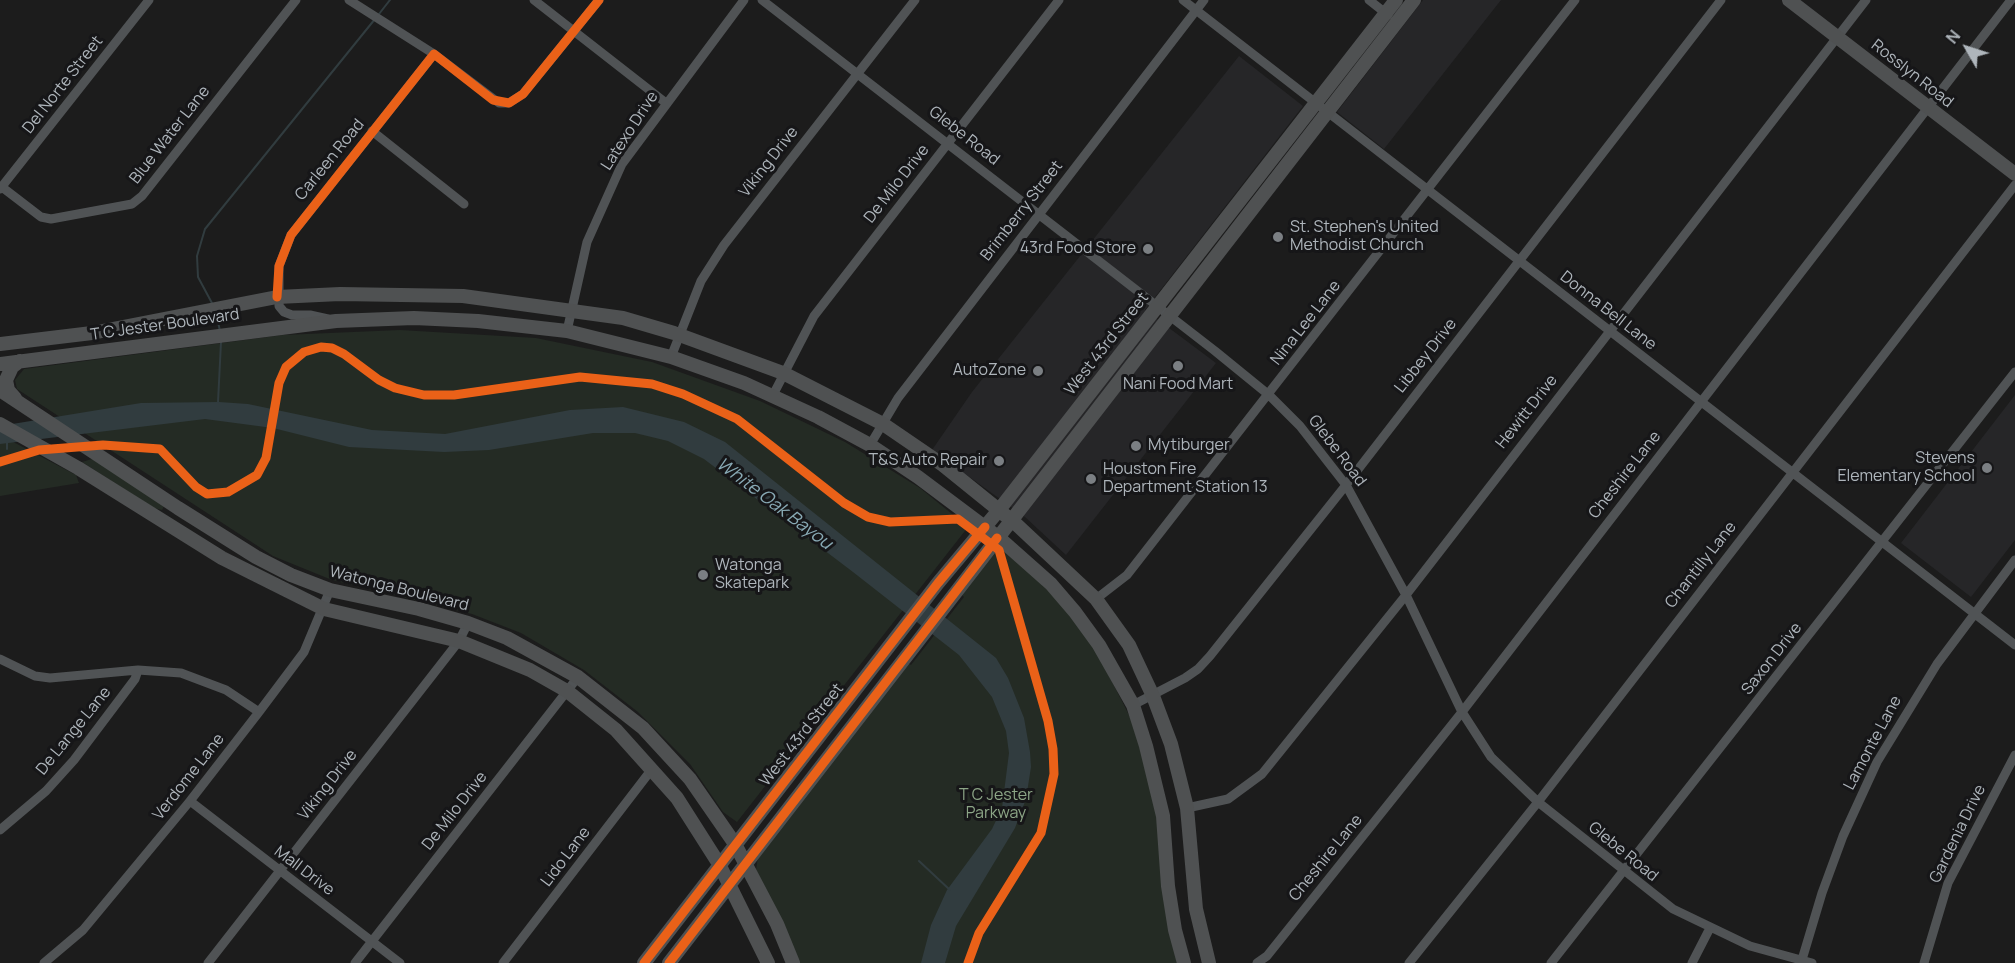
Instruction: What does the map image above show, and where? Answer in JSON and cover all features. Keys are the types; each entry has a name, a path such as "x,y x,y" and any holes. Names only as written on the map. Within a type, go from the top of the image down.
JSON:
{"main road":[{"name":"West 43rd Street","path":"669,963 1067,448 1099,392 1157,307 1396,0"},
{"name":"West 43rd Street","path":"644,963 938,583 1053,440 1169,316 1414,0"},
{"name":"Rosslyn Road","path":"1789,0 2015,174"},
{"path":"1237,206 1248,215"},
{"name":"T C Jester Boulevard","path":"0,344 92,333 277,297 340,294 463,296 623,318 679,334 783,373 883,424 943,465 1010,519 1096,599 1129,645 1154,696 1171,744 1187,808 1197,909 1209,963"},
{"name":"T C Jester Boulevard","path":"0,364 336,321 425,318 478,321 567,331 671,357 773,395 870,445 985,526 1051,584 1099,645 1133,705 1163,816 1168,886 1175,930 1184,963"},
{"path":"92,333 93,352"},
{"path":"15,398 8,390 6,380 9,371 20,361"},
{"name":"Watonga Boulevard","path":"0,390 178,508 256,557 291,575 330,590 419,609 468,623 507,638 578,677 643,728 690,779 735,844 777,924 793,963"},
{"path":"0,424 78,468 222,558 324,609 459,641 530,670 567,691 616,730 677,798 719,864 768,963"},
{"path":"1053,440 1067,448"},
{"path":"168,524 178,508"},
{"path":"847,701 863,713"}],"street":[{"name":"Del Norte Street","path":"1,188 149,0"},
{"name":"Blue Water Lane","path":"1,188 41,217 51,219 132,204 142,196 296,0"},
{"path":"349,0 363,5 387,26 434,54 493,100 509,103 523,94 599,0"},
{"path":"534,0 666,103"},
{"name":"Latexo Drive","path":"567,331 587,242 622,164 744,0"},
{"name":"Glebe Road","path":"762,0 948,142 1269,395 1300,426 1346,485 1406,595 1462,712 1491,757 1538,802 1673,909 1750,946 1812,963"},
{"name":"Viking Drive","path":"671,357 701,281 724,245 915,0"},
{"name":"De Milo Drive","path":"773,395 814,316 1059,0"},
{"name":"Donna Bell Lane","path":"1183,0 2015,645"},
{"name":"Brimberry Street","path":"870,445 898,398 1204,0"},
{"path":"1369,0 1397,23"},
{"name":"Nina Lee Lane","path":"1096,599 1127,575 1575,0"},
{"name":"Libbey Drive","path":"1133,705 1154,696 1198,669 1346,485 1721,0"},
{"name":"Hewitt Drive","path":"1187,808 1228,799 1262,774 1406,595 1866,0"},
{"name":"Cheshire Lane","path":"1257,963 1267,956 1462,712 2012,0"},
{"name":"Carleen Road","path":"277,297 279,266 291,235 434,54"},
{"path":"372,131 464,204"},
{"name":"Chantilly Lane","path":"1409,963 1538,802 2015,184"},
{"path":"277,297 284,312 336,321"},
{"name":"Saxon Drive","path":"1551,963 2015,372"},
{"name":"Lamonte Lane","path":"1802,962 1821,894 1843,836 1877,762 1914,698 2015,560"},
{"name":"Verdome Lane","path":"44,963 83,930 190,801 259,712 304,652 324,609 330,590"},
{"name":"Viking Drive","path":"208,963 459,641 468,623"},
{"path":"0,659 35,676 50,678 138,670 182,673 226,690 259,712"},
{"name":"De Lange Lane","path":"0,830 45,790 74,760 135,680 138,670"},
{"name":"De Milo Drive","path":"355,963 578,677"},
{"name":"Gardenia Drive","path":"1923,963 1948,883 2015,755"},
{"name":"Lido Lane","path":"503,963 652,769"},
{"name":"Mall Drive","path":"190,801 400,963"},
{"path":"1692,963 1710,928"}],"shaded area":[{"path":"1423,0 1501,0 1384,149 1337,112"},
{"path":"1239,56 1303,106 1145,310 1216,363 1066,555 1025,517 932,450 972,392"},
{"name":"Stevens Elementary School","path":"2015,395 2015,540 1971,597 1901,543"}],"green space":[{"path":"400,330 536,338 652,362 760,401 845,442 920,488 968,527 737,822 723,812 690,764 638,712 584,670 521,633 472,614 332,580 273,556 17,389 15,380 24,369 283,335"},
{"path":"0,435 76,475 79,483 0,496"},
{"path":"95,458 164,506 162,510 154,508 82,462"},
{"name":"T C Jester Parkway","path":"999,550 1006,551 1029,571 1063,606 1097,652 1131,719 1153,789 1179,963 799,963 756,870 758,857 908,663 911,665 964,597 961,594 993,553"}],"water":[{"name":"White Oak Bayou","path":"141,403 248,404 372,430 445,434 570,410 623,407 684,422 725,442 996,658 1008,678 1024,718 1030,752 1031,767 1026,799 1015,828 956,926 945,963 921,963 931,925 947,890 992,829 1002,808 1009,753 1006,731 992,697 959,655 853,572 704,459 668,441 635,433 593,433 489,450 444,452 349,447 273,428 205,419 0,444 0,426"}],"waterway":[{"path":"379,14 390,0"},
{"path":"213,305 198,277 197,256 205,229 375,19"},
{"path":"216,313 220,331"},
{"path":"218,402 221,342"},
{"path":"7,440 7,449"},
{"path":"919,861 950,890"}],"cycle path":[{"path":"277,297 279,266 291,235 434,54 493,100 509,103 523,94 599,0"},
{"path":"0,462 39,450 103,445 160,449 196,487 207,494 228,492 257,475 266,458 279,383 286,367 304,352 321,347 332,348 344,354 379,380 395,388 424,395 454,395 580,377 652,384 683,394 737,419 844,503 868,517 890,522 958,519 999,550 1048,721 1053,749 1054,774 1041,833 979,933 968,963"},
{"path":"644,963 938,583 985,527"},
{"path":"669,963 997,538"}],"place":[{"name":"St. Stephen's United Methodist Church","path":"1278,237"},
{"name":"43rd Food Store","path":"1148,249"},
{"name":"Nani Food Mart","path":"1178,366"},
{"name":"AutoZone","path":"1038,371"},
{"name":"Mytiburger","path":"1136,446"},
{"name":"T&S Auto Repair","path":"999,461"},
{"name":"Stevens Elementary School","path":"1987,468"},
{"name":"Houston Fire Department Station 13","path":"1091,479"},
{"name":"Watonga Skatepark","path":"703,575"}]}
